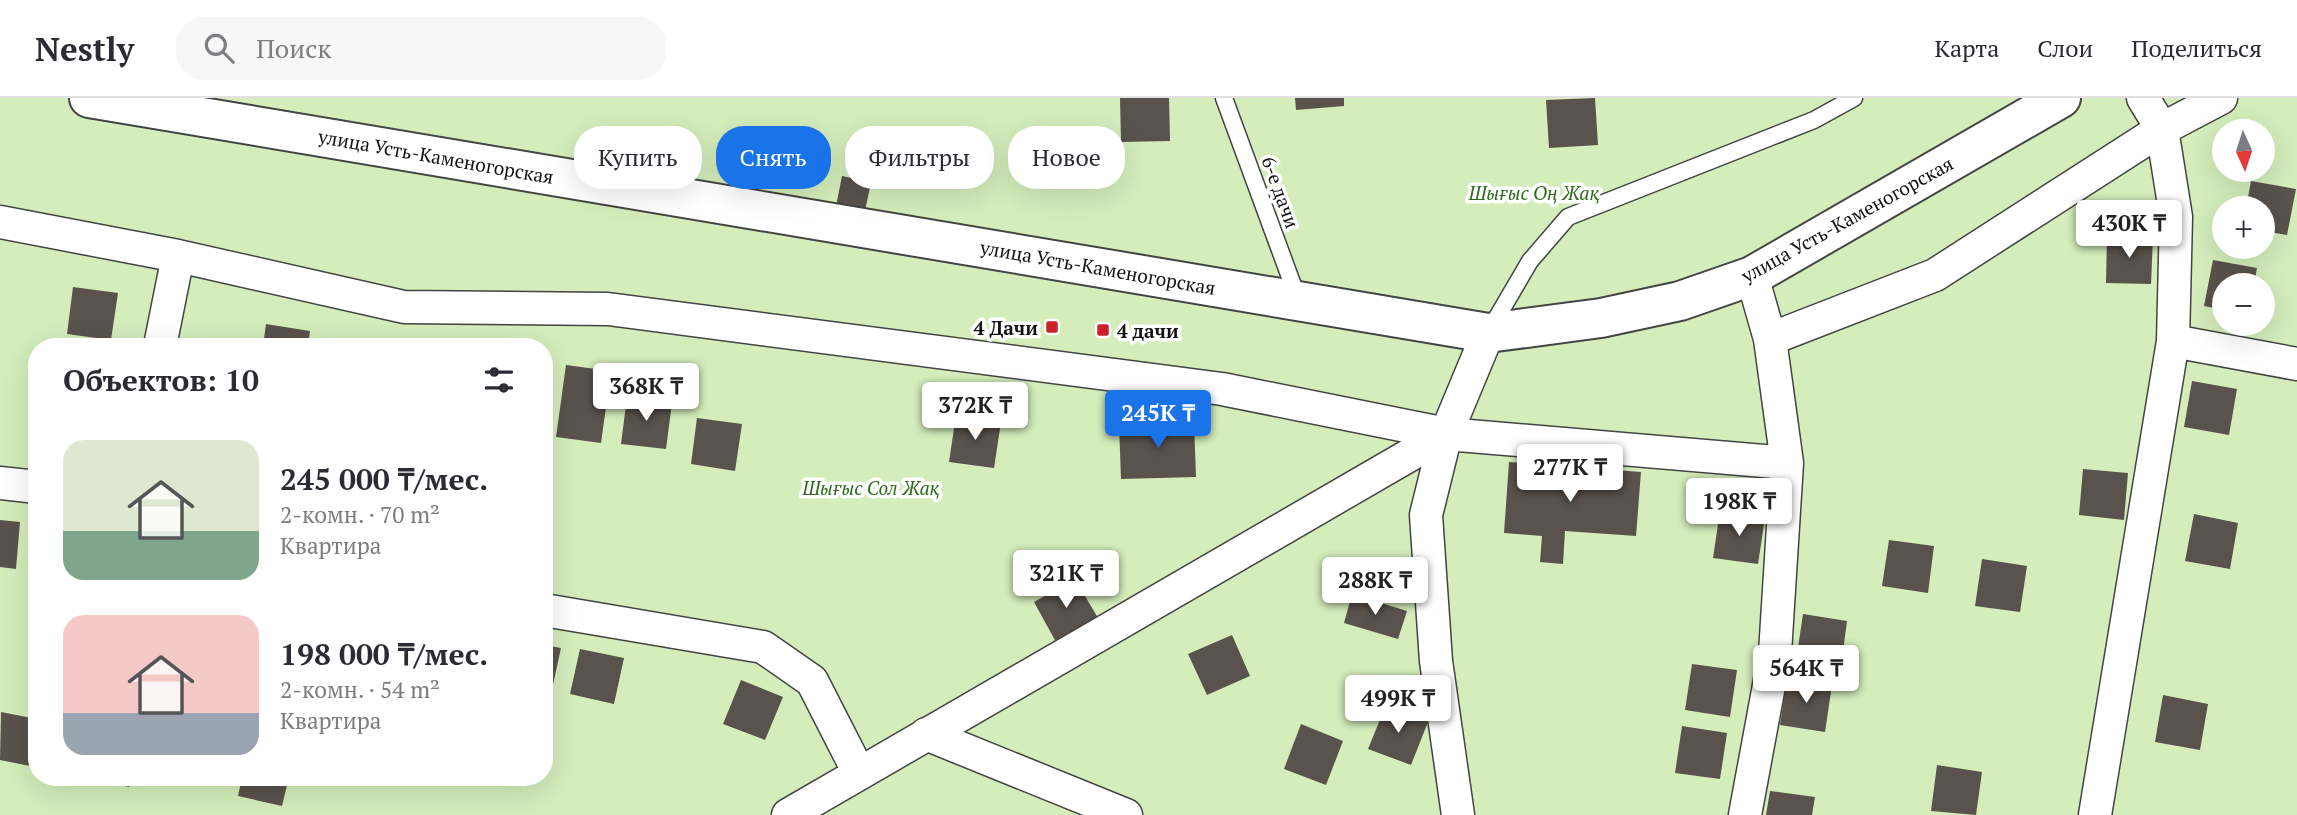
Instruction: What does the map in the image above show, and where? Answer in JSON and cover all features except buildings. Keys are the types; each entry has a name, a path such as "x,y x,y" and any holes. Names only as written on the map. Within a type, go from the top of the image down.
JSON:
{"street":[{"name":"улица Усть-Каменогорская","path":"89,98 1488,332 1614,316 1680,301 1752,276 2061,98"},
{"path":"2095,815 2173,341 2176,217 2162,129 2143,98"},
{"path":"1770,339 1935,275 2162,129 2221,98"},
{"path":"0,222 178,256 404,307 608,309 1222,389 1446,434 1787,463"},
{"path":"162,338 178,256"},
{"path":"1745,815 1775,653 1787,463 1770,339 1752,276"},
{"path":"1458,815 1436,661 1426,515 1446,434 1488,332"},
{"path":"2173,341 2297,364"},
{"path":"788,815 1446,434"},
{"path":"0,483 28,486"},
{"path":"553,612 763,647 812,681 859,773"},
{"path":"926,734 1126,815"}],"lane":[{"name":"6-е дачи","path":"1224,98 1298,301"},
{"path":"1488,332 1530,261 1568,217 1814,120 1854,98"}],"green space":[{"name":"Шығыс Сол Жақ","path":"0,98 2297,98 2297,815 0,815"}],"place":[{"name":"4 Дачи","path":"1052,327"},
{"name":"4 дачи","path":"1103,330"}],"park label":[{"name":"Шығыс Оң Жақ","path":"1534,192"}]}
